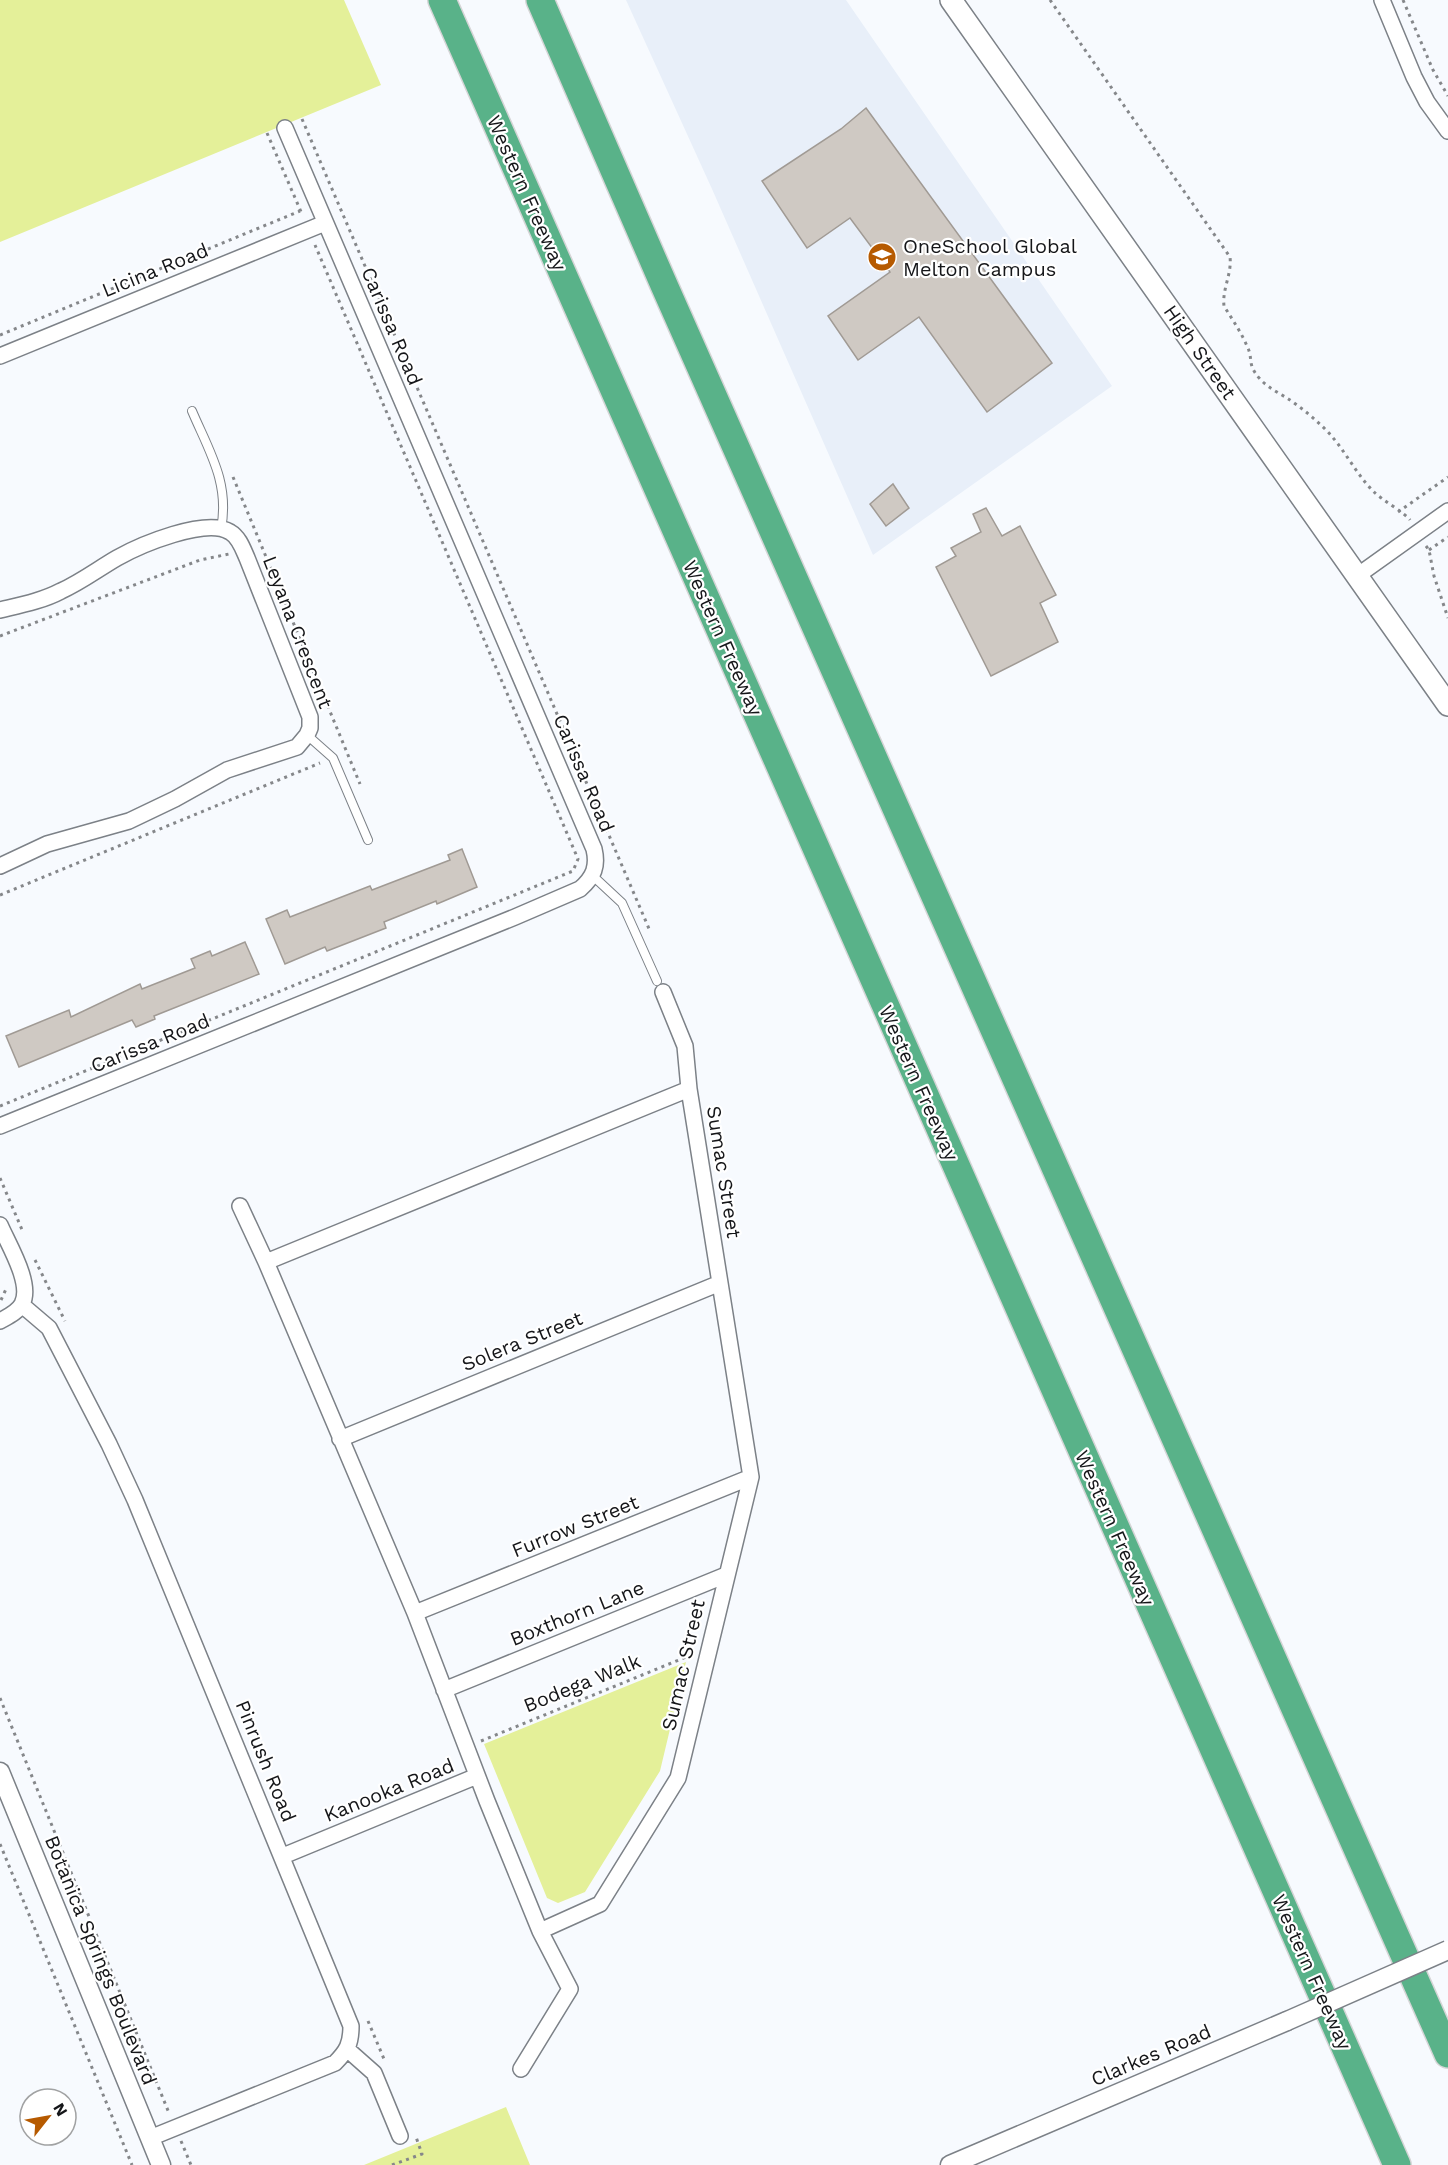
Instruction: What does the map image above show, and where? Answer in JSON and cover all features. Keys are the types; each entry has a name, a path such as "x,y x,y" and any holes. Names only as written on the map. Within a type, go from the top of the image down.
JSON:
{"highway":[{"name":"Western Freeway","path":"442,0 1397,2165"},
{"path":"540,0 1448,2054"}],"main road":[{"name":"High Street","path":"951,0 1448,705"}],"street":[{"path":"1382,0 1414,77 1427,102 1448,131"},
{"name":"Carissa Road","path":"0,1126 515,917 580,889 592,876 596,860 594,849 285,128"},
{"name":"Licina Road","path":"0,356 325,223"},
{"path":"1357,576 1448,511"},
{"path":"0,610 36,602 61,591 142,546 170,536 206,528 221,529"},
{"name":"Leyana Crescent","path":"0,866 47,844 136,818 227,770 297,747 307,735 310,728 310,717 306,702 247,558 234,535 221,529"},
{"path":"660,987 685,1046 689,1089"},
{"name":"Sumac Street","path":"266,1262 689,1089 751,1477 678,1778 600,1904 540,1931"},
{"path":"240,1206 415,1613 477,1776 540,1931 570,1989 520,2069"},
{"path":"0,1225 24,1280 26,1292 22,1305 0,1321"},
{"name":"Solera Street","path":"340,1439 720,1283"},
{"name":"Pinrush Road","path":"22,1305 49,1328 135,1500 351,2026 351,2041 348,2050"},
{"name":"Furrow Street","path":"415,1613 751,1477"},
{"name":"Boxthorn Lane","path":"444,1690 726,1575"},
{"name":"Botanica Springs Boulevard","path":"0,1772 161,2165"},
{"name":"Kanooka Road","path":"283,1856 477,1776"},
{"name":"Clarkes Road","path":"950,2165 1448,1950"},
{"path":"150,2138 335,2063 348,2050 374,2073 400,2136"}],"lane":[{"path":"192,411 223,487 224,514 221,529"},
{"path":"307,735 333,758 368,840"},
{"path":"592,876 615,895 627,912 660,987"}],"path":[{"path":"1050,0 1230,257 1232,268 1223,300 1224,306 1246,343 1252,369 1265,384 1293,402 1328,432 1360,477 1376,494 1398,512 1407,516 1429,550 1434,576 1448,618"},
{"path":"1403,0 1433,69 1448,96"},
{"path":"302,119 654,939"},
{"path":"0,1106 573,871 578,859 267,133"},
{"path":"0,335 300,211"},
{"path":"230,469 360,784"},
{"path":"1398,512 1448,477"},
{"path":"1429,550 1448,537"},
{"path":"0,636 200,560 228,553 235,563 247,558"},
{"path":"0,895 347,752"},
{"name":"Bodega Walk","path":"466,1747 710,1648"},
{"path":"0,1698 191,2165"},
{"path":"0,1844 132,2165"}],"shaded area":[{"name":"OneSchool Global Melton Campus","path":"626,0 846,0 1112,386 873,555"}],"green space":[{"path":"0,0 344,0 381,85 0,242"},
{"path":"686,1662 660,1771 585,1892 558,1903 547,1898 484,1744"},
{"path":"506,2107 530,2165 364,2165"}],"building":[{"path":"866,108 1052,363 987,412 919,317 858,360 828,316 890,272 850,218 807,248 762,181 841,129"},
{"path":"893,484 909,508 886,526 870,504"},
{"path":"986,508 1002,536 1020,526 1056,595 1040,603 1058,642 991,676 936,567 956,556 951,548 981,532 973,514"},
{"path":"462,849 477,887 437,904 436,901 384,922 386,928 327,951 325,947 285,964 266,919 287,910 290,917 370,886 372,890 450,860 448,855"},
{"path":"245,942 259,974 154,1016 155,1019 136,1027 132,1020 19,1067 6,1036 69,1010 71,1017 140,984 142,989 195,968 191,959 210,951 212,956"}],"place":[{"name":"OneSchool Global Melton Campus","path":"882,257"}]}
